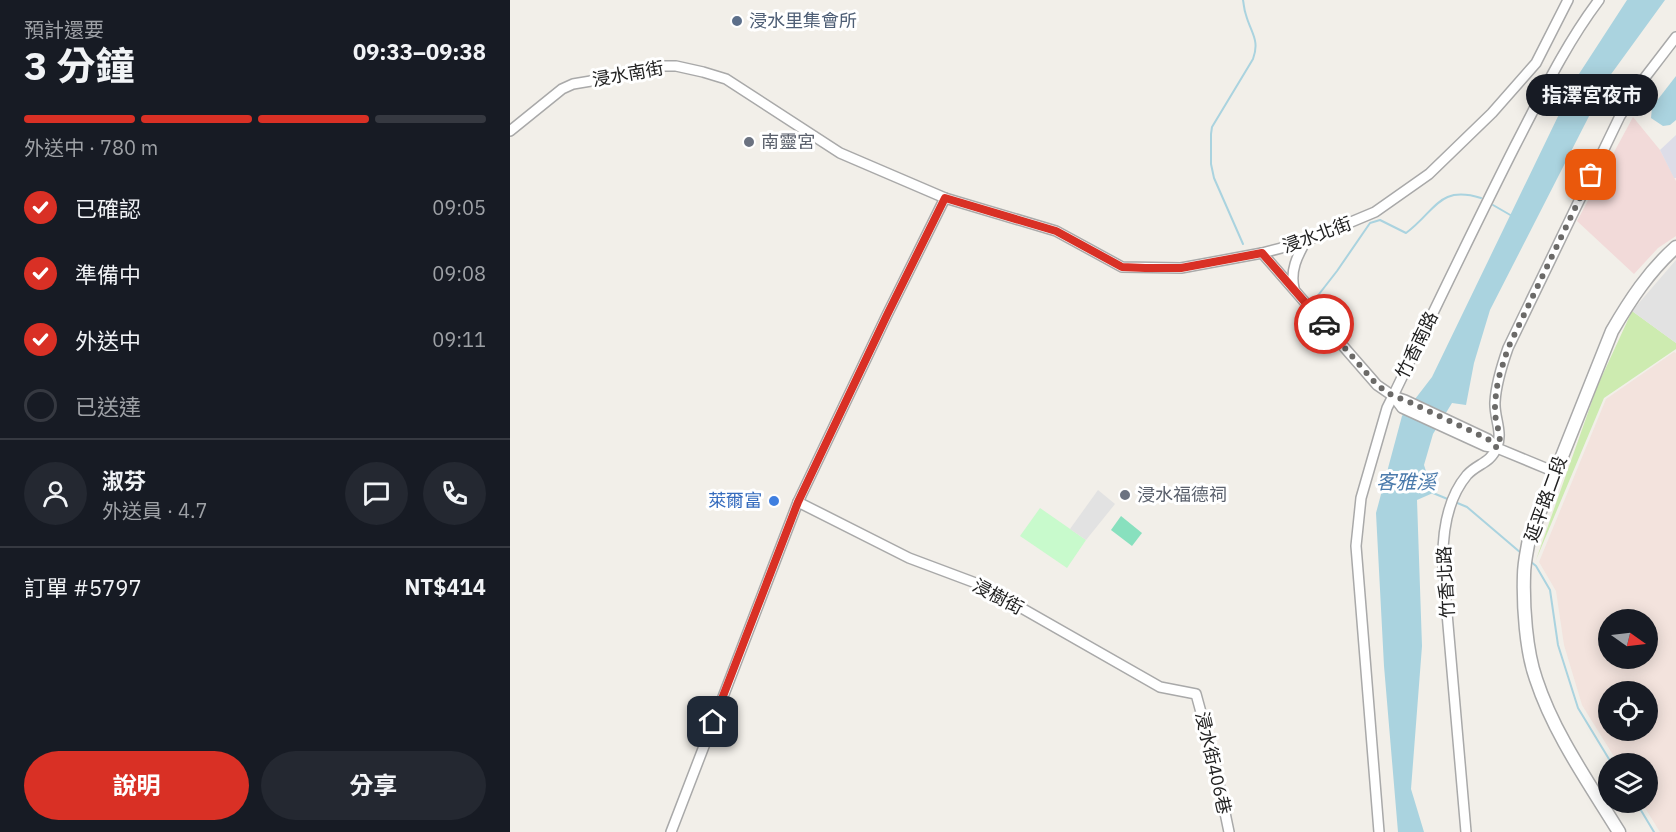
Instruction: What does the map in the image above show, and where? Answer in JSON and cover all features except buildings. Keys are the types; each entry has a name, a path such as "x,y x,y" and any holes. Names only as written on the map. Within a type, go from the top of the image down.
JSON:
{"street":[{"name":"浸水北街","path":"945,198 1056,231 1122,267 1181,268 1262,253 1306,241 1375,212 1429,174 1492,112 1536,63 1568,0"},
{"name":"竹香南路","path":"1379,832 1356,546 1361,498 1387,408 1542,93 1564,51 1599,0"},
{"path":"1497,448 1500,438 1495,402 1498,380 1508,348 1620,116 1642,80 1676,37"},
{"name":"浸水南街","path":"510,131 562,89 573,84 653,66 676,66 726,79 840,153 945,198"},
{"path":"671,832 798,502 945,198"},
{"path":"1295,290 1292,279 1294,267 1298,254 1306,241"},
{"name":"延平路二段","path":"1619,832 1547,709 1535,677 1527,633 1524,574 1529,539 1612,331 1631,298 1676,247"},
{"path":"1262,253 1377,385 1403,404 1555,472"},
{"name":"竹香北路","path":"1466,832 1443,548 1445,528 1456,491 1467,475 1477,466 1490,460 1497,448"},
{"name":"浸樹街","path":"798,502 909,558 981,585 1160,687 1196,694"},
{"name":"浸水街406巷","path":"1196,694 1214,760 1229,832"}],"shaded area":[{"path":"1633,117 1660,150 1676,181 1676,236 1658,248 1634,274 1577,221"},
{"path":"1676,135 1676,178 1674,178 1660,150"},
{"path":"1676,260 1676,343 1632,311"},
{"path":"1674,352 1676,353 1676,832 1660,832 1648,813 1658,813 1658,753 1612,753 1604,741 1658,741 1658,681 1598,681 1598,731 1582,705 1564,645 1556,591 1539,562 1606,399"},
{"path":"1098,490 1115,504 1086,540 1070,529"}],"green space":[{"path":"1632,311 1676,343 1676,349 1604,398 1536,560 1597,387"},
{"path":"1040,508 1086,540 1067,568 1020,536"},
{"path":"1121,516 1142,533 1132,546 1111,530"}],"water":[{"name":"客雅溪","path":"1627,0 1665,0 1609,77 1490,310 1474,363 1466,405 1452,403 1433,434 1424,465 1433,493 1417,500 1422,646 1411,789 1424,832 1398,832 1384,666 1376,513 1402,416 1432,377 1577,77"},
{"path":"1676,76 1676,120 1670,125 1663,126 1651,118 1652,107"}],"waterway":[{"path":"1243,0 1256,47 1253,59 1212,127 1211,164 1214,178 1243,244"},
{"path":"1316,298 1370,223 1380,220 1406,233 1446,198 1455,195 1481,198"},
{"path":"1493,205 1512,216"},
{"path":"1433,493 1450,500"},
{"path":"1455,502 1467,507 1521,553"},
{"path":"1530,561 1536,566 1550,590 1558,645 1578,708 1605,753"},
{"path":"1643,813 1654,832"}],"way so far":[{"path":"1324,324 1377,385 1393,396 1488,439 1497,448 1500,438 1495,402 1498,380 1508,348 1591,175"}],"place":[{"name":"浸水里集會所","path":"737,21"},
{"name":"南靈宮","path":"749,142"},
{"name":"指澤宮夜市","path":"1591,175"},
{"name":"浸水福德祠","path":"1125,495"},
{"name":"萊爾富","path":"774,501"}],"route":[{"path":"713,722 798,502 945,198 1056,231 1122,267 1181,268 1262,253 1324,324"}]}
